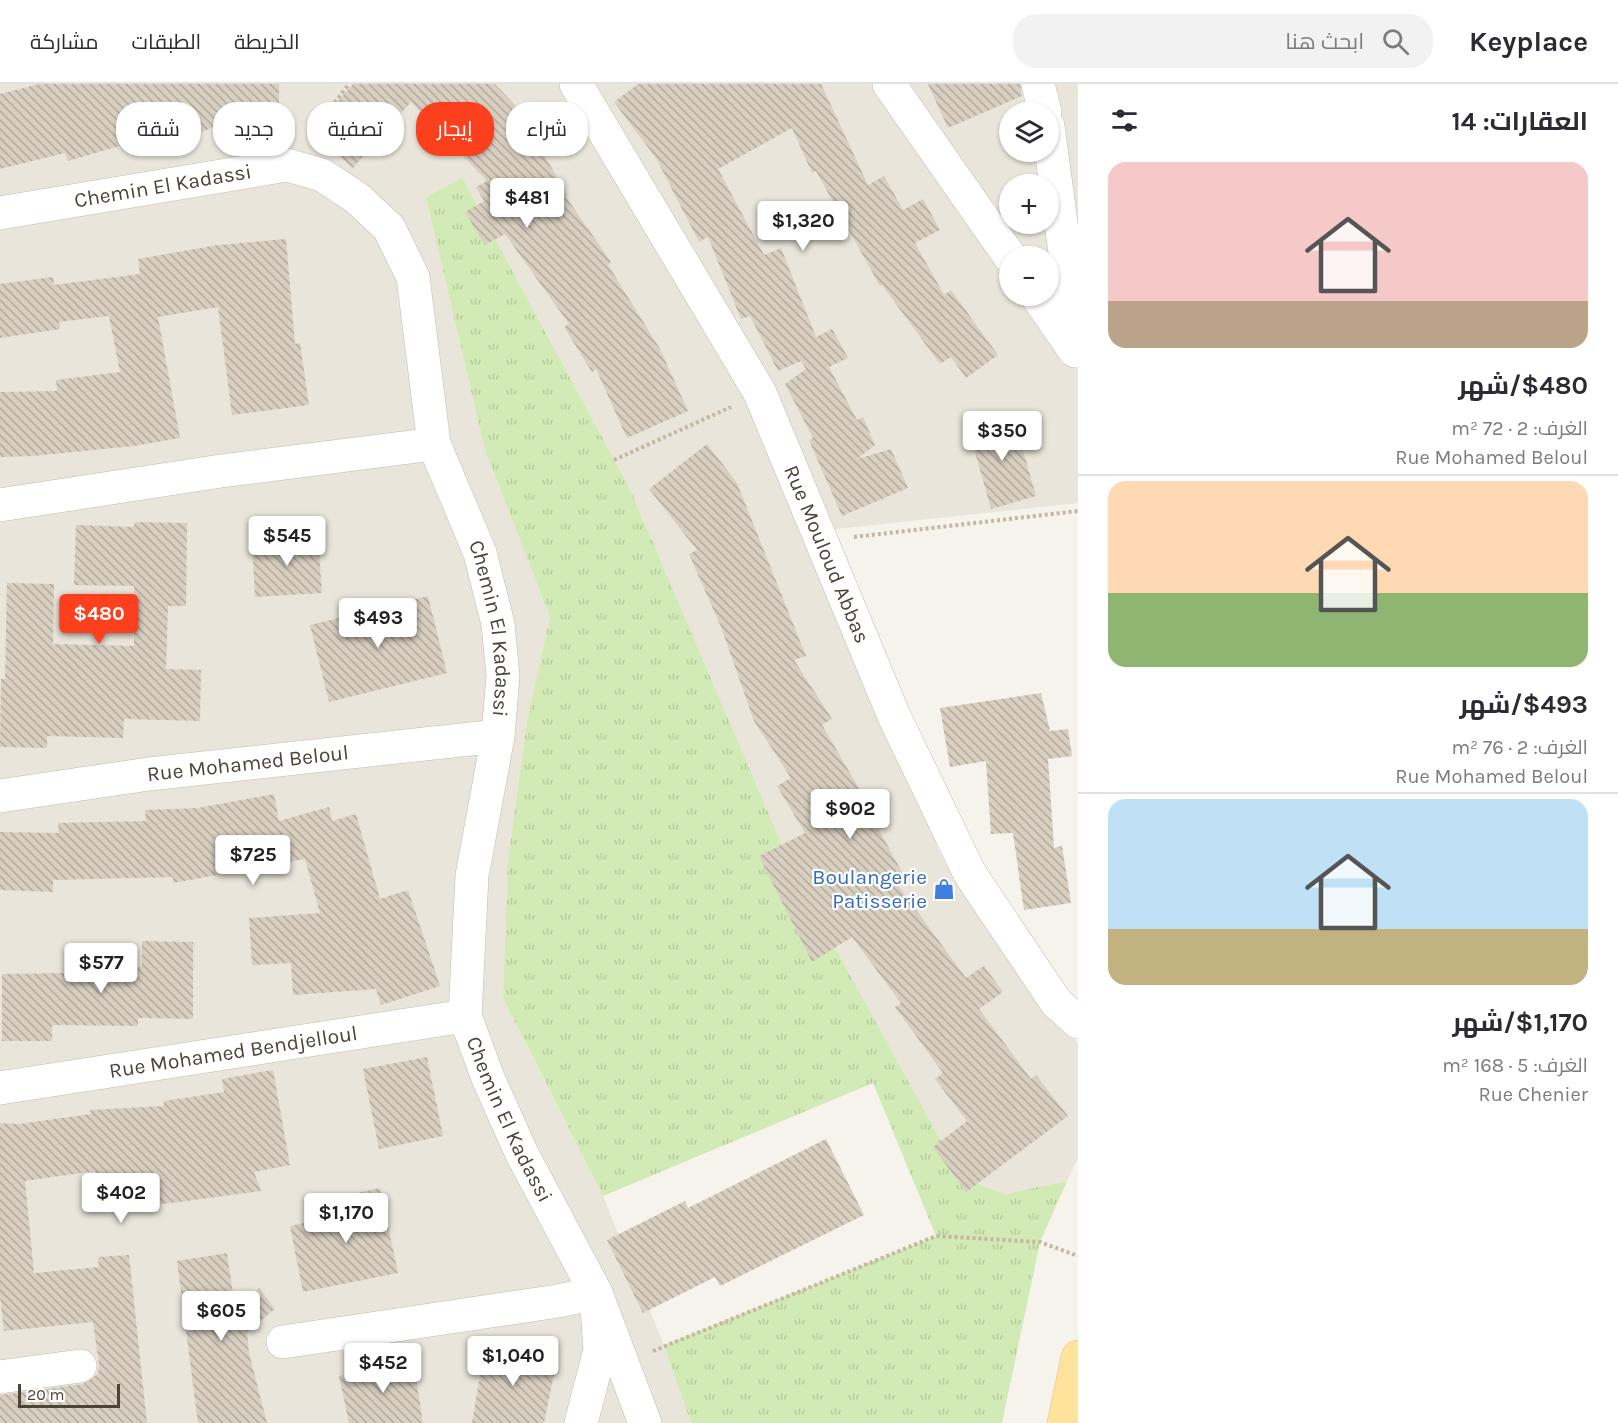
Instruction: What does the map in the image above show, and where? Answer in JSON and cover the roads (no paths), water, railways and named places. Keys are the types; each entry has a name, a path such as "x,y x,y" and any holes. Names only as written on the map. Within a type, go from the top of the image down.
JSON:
{"main road":[{"path":"1064,1423 1078,1357"}],"street":[{"name":"Rue Mouloud Abbas","path":"576,84 760,393 894,716 970,874 1056,1002 1078,1022"},
{"path":"889,84 1003,246"},
{"path":"1038,84 1042,102"},
{"path":"1054,162 1073,281 1078,349"},
{"name":"Chemin El Kadassi","path":"0,213 287,165 322,175 357,198 389,228 413,277 434,444 480,553 498,624 503,676 498,736 472,876 465,1016 488,1078 521,1152 596,1293 600,1350 581,1423"},
{"path":"1044,306 1078,355"},
{"path":"0,505 221,471 434,444"},
{"name":"Rue Mohamed Beloul","path":"0,796 149,774 498,736"},
{"name":"Rue Mohamed Bendjelloul","path":"0,1088 465,1016"},
{"path":"283,1342 558,1301 596,1293 645,1423"},
{"path":"0,1377 80,1366"}],"place":[{"name":"Boulangerie Patisserie","path":"944,889"}]}
